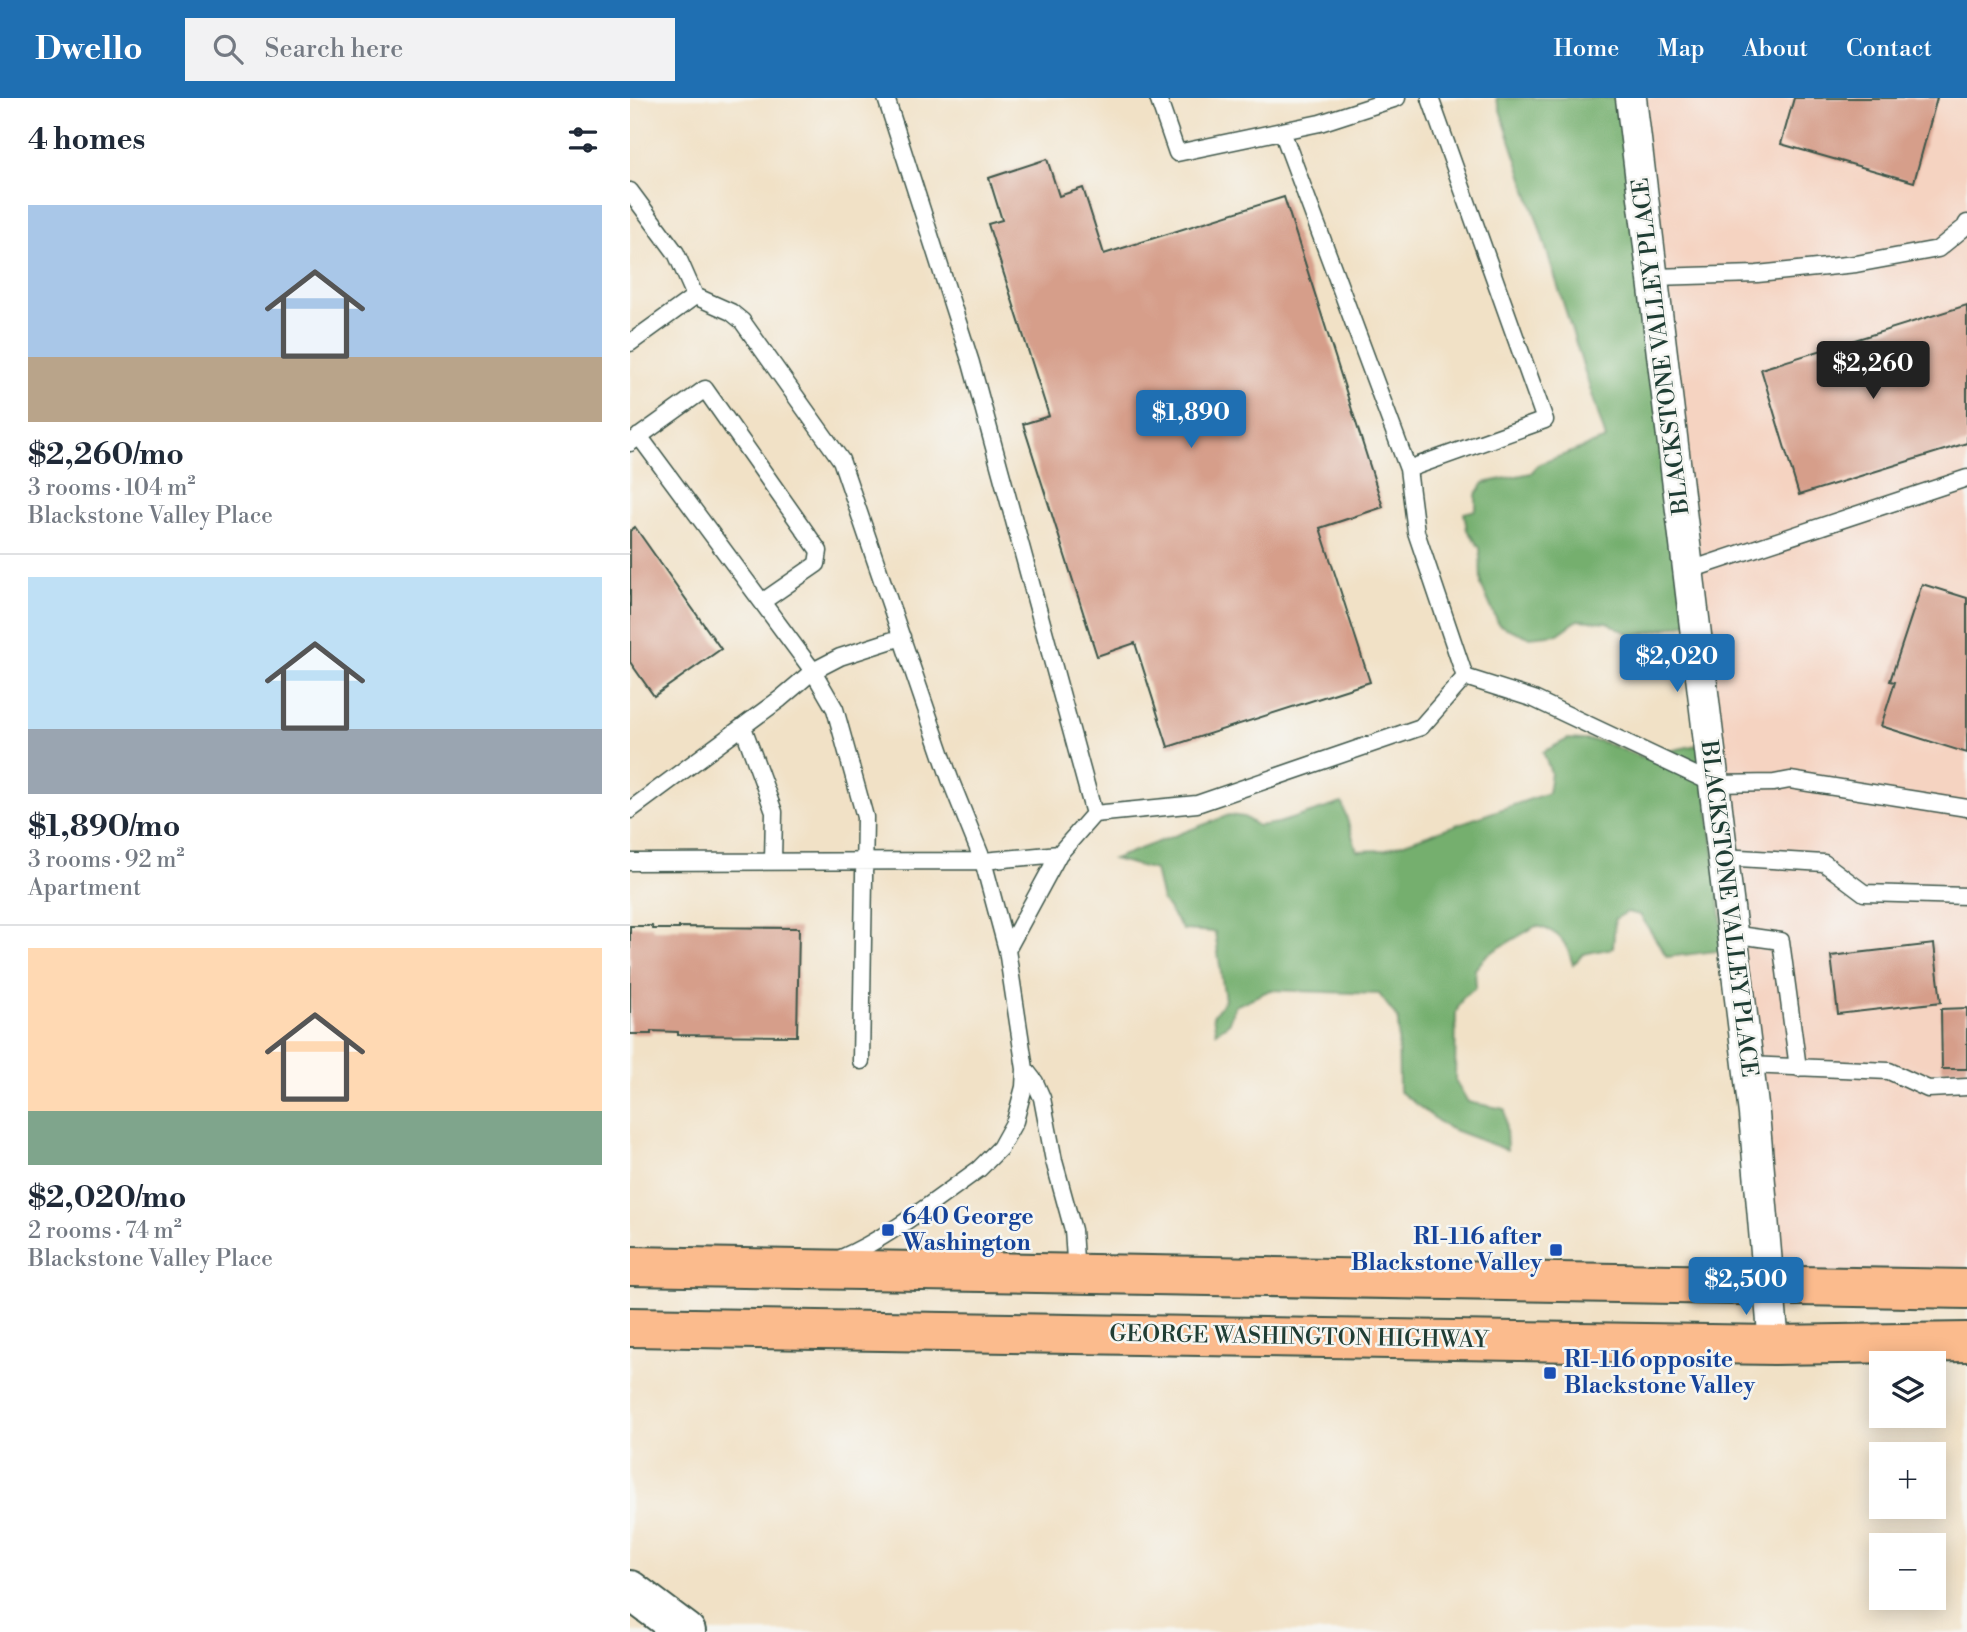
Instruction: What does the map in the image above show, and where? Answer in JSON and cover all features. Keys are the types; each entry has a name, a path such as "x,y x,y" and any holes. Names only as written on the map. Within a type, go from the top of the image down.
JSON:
{"main road":[{"path":"630,1266 1967,1289"},
{"path":"1075,1334 1076,1274"},
{"name":"GEORGE WASHINGTON HIGHWAY","path":"630,1327 1774,1345 1967,1342"}],"street":[{"name":"BLACKSTONE VALLEY PLACE","path":"1631,98 1754,1114 1774,1345"},
{"path":"630,1590 686,1632"}],"lane":[{"path":"886,98 971,363 1094,814"},
{"path":"1158,98 1177,153 1320,123 1397,98"},
{"path":"1408,469 1545,419 1430,98"},
{"path":"1282,131 1408,469 1416,532 1465,677"},
{"path":"630,191 676,253 695,296 731,312 742,321 838,454 950,779 983,860 1007,950 1026,1069 1015,1121 1007,1137 979,1169 881,1237 859,1250 809,1269"},
{"path":"1654,277 1757,274 1856,264 1938,249 1966,225"},
{"path":"630,343 695,296"},
{"path":"762,602 817,564 819,551 705,389 635,439 762,602 813,671 835,709 865,817 861,1061"},
{"path":"1687,571 1967,478"},
{"path":"630,810 743,727 813,671 840,657 902,637"},
{"path":"1007,950 1059,854 1094,814 1197,804 1421,727 1465,677"},
{"path":"1465,677 1534,699 1714,784 1774,783 1790,780 1967,808"},
{"path":"743,727 774,811 773,861"},
{"path":"630,862 983,860 1059,854"},
{"path":"1723,857 1824,863 1864,892 1967,896"},
{"path":"1731,934 1781,941 1798,1068"},
{"path":"1748,1065 1889,1071 1928,1089 1967,1087"},
{"path":"1026,1069 1042,1098 1054,1161 1073,1230 1076,1274"}],"shaded area":[{"path":"1630,98 1967,98 1967,1295 1769,1290"}],"green space":[{"path":"1496,98 1626,98 1689,623 1633,636 1607,622 1578,620 1558,634 1529,637 1499,625 1481,585 1480,548 1467,530 1464,513 1476,510 1476,495 1484,483 1531,473 1539,464 1606,439"},
{"path":"1568,739 1600,741 1642,757 1701,744 1725,950 1667,957 1640,915 1627,912 1615,919 1613,948 1583,954 1573,965 1561,939 1551,931 1536,926 1487,955 1475,969 1476,988 1463,997 1456,1012 1455,1080 1468,1102 1505,1109 1507,1150 1446,1127 1399,1091 1398,1019 1379,994 1270,990 1235,1006 1228,1024 1216,1032 1213,1016 1225,1000 1215,932 1183,930 1162,900 1155,870 1113,859 1229,815 1244,817 1258,826 1278,823 1342,803 1357,851 1384,850 1548,793 1551,773 1543,752"}],"building":[{"path":"1794,98 1937,98 1914,182 1781,144"},
{"path":"1047,159 1059,196 1083,188 1104,254 1284,197 1383,507 1320,528 1370,682 1168,747 1135,643 1097,656 1023,424 1049,416 988,224 1002,220 989,178"},
{"path":"1967,305 1967,443 1799,495 1761,369"},
{"path":"635,527 721,649 654,696 630,662 630,531"},
{"path":"1922,584 1967,598 1967,753 1881,726 1895,682 1890,681"},
{"path":"630,926 652,926 653,929 799,928 797,1036 678,1035 678,1032 651,1031 651,1034 630,1034"},
{"path":"1934,944 1941,1002 1838,1014 1831,956"},
{"path":"1967,1008 1967,1069 1942,1069 1941,1009"}],"place":[{"name":"640 George Washington","path":"888,1230"},
{"name":"RI-116 after Blackstone Valley","path":"1556,1250"},
{"name":"RI-116 opposite Blackstone Valley","path":"1550,1373"}]}
